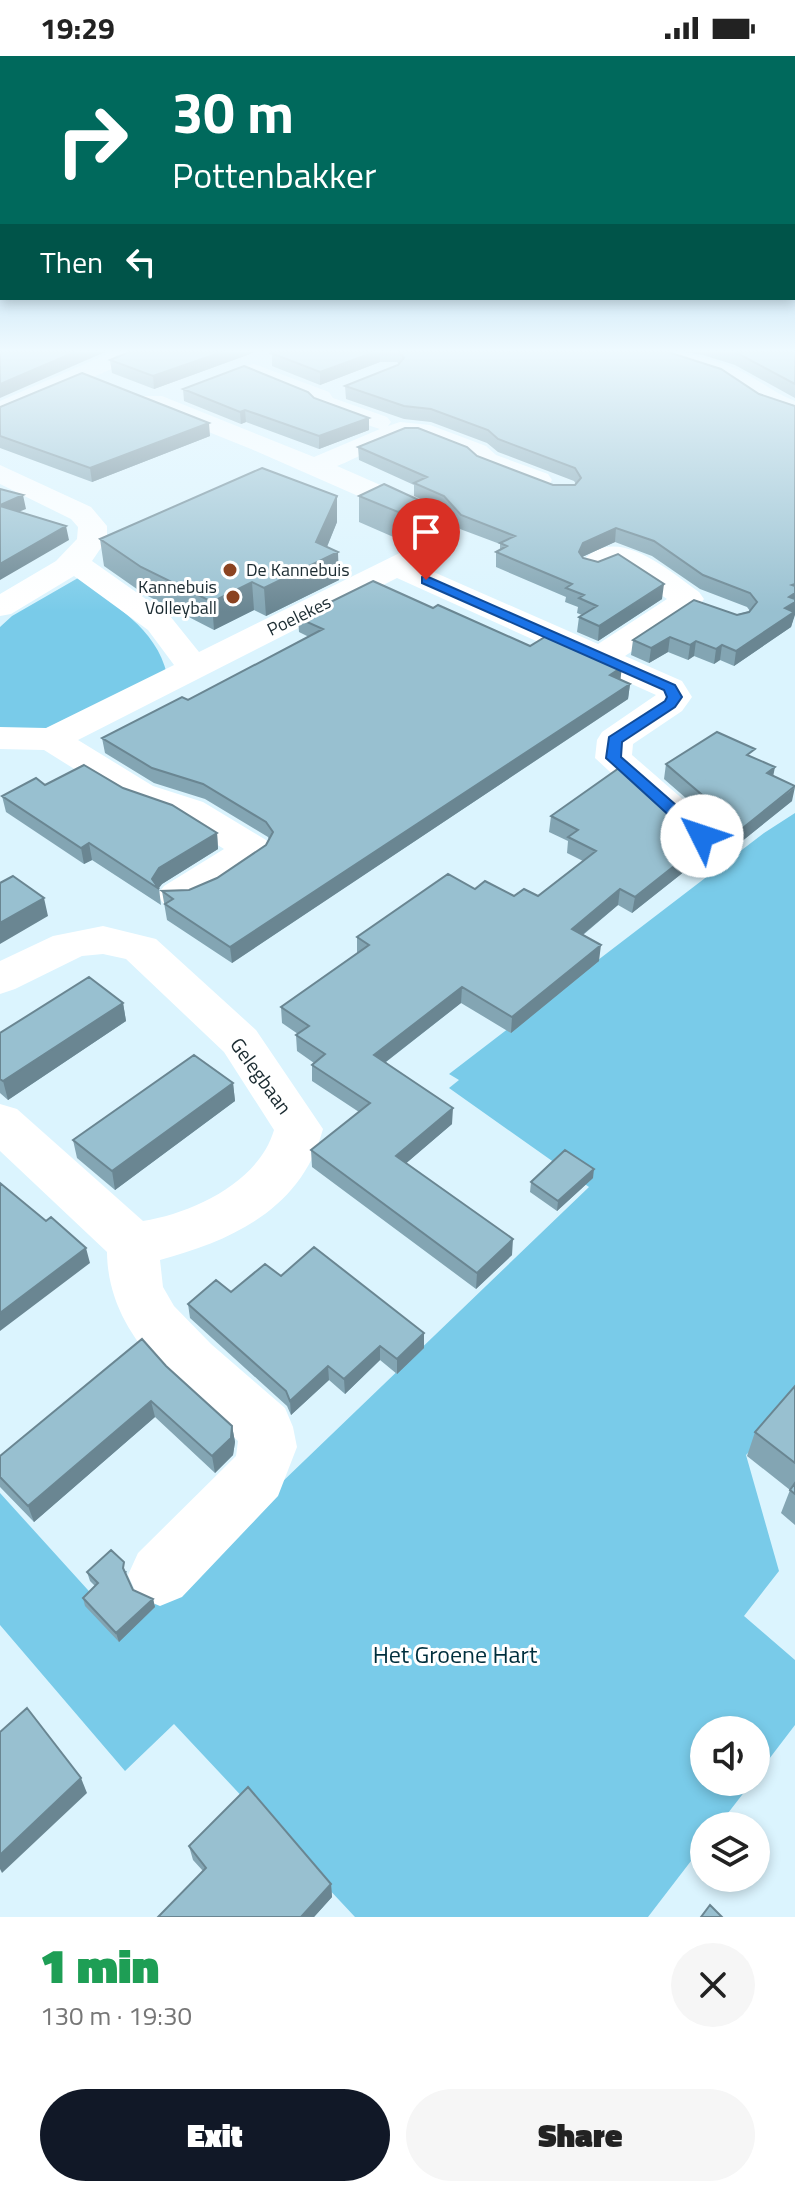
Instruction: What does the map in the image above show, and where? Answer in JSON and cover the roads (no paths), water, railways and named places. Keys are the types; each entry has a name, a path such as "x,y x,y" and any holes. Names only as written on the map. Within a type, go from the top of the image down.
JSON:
{"street":[{"name":"Poelekes","path":"0,738 52,739 441,544 444,532 432,518 247,439"},
{"path":"315,466 379,439"},
{"path":"444,439 477,452 487,461 563,490"},
{"path":"0,473 90,518 94,529 88,549 76,563 0,607"},
{"path":"595,565 616,554 701,599 602,656"},
{"path":"76,563 159,623 194,668"},
{"path":"397,567 661,682 674,692 670,704 615,740 613,758 702,836"},
{"path":"52,739 140,794 189,810 261,844 178,895"},
{"name":"Gelegbaan","path":"0,979 66,946 98,938 121,940 141,949 240,1041 299,1129 290,1156 257,1192 207,1223 167,1240 133,1244"},
{"path":"11,1150 133,1244 136,1288 145,1310 162,1331 264,1427 269,1442 268,1456 257,1476 160,1575"}],"place":[{"name":"De Kannebuis","path":"230,570"},
{"name":"Kannebuis Volleyball","path":"233,597"}],"park label":[{"name":"Het Groene Hart","path":"455,1655"}]}
